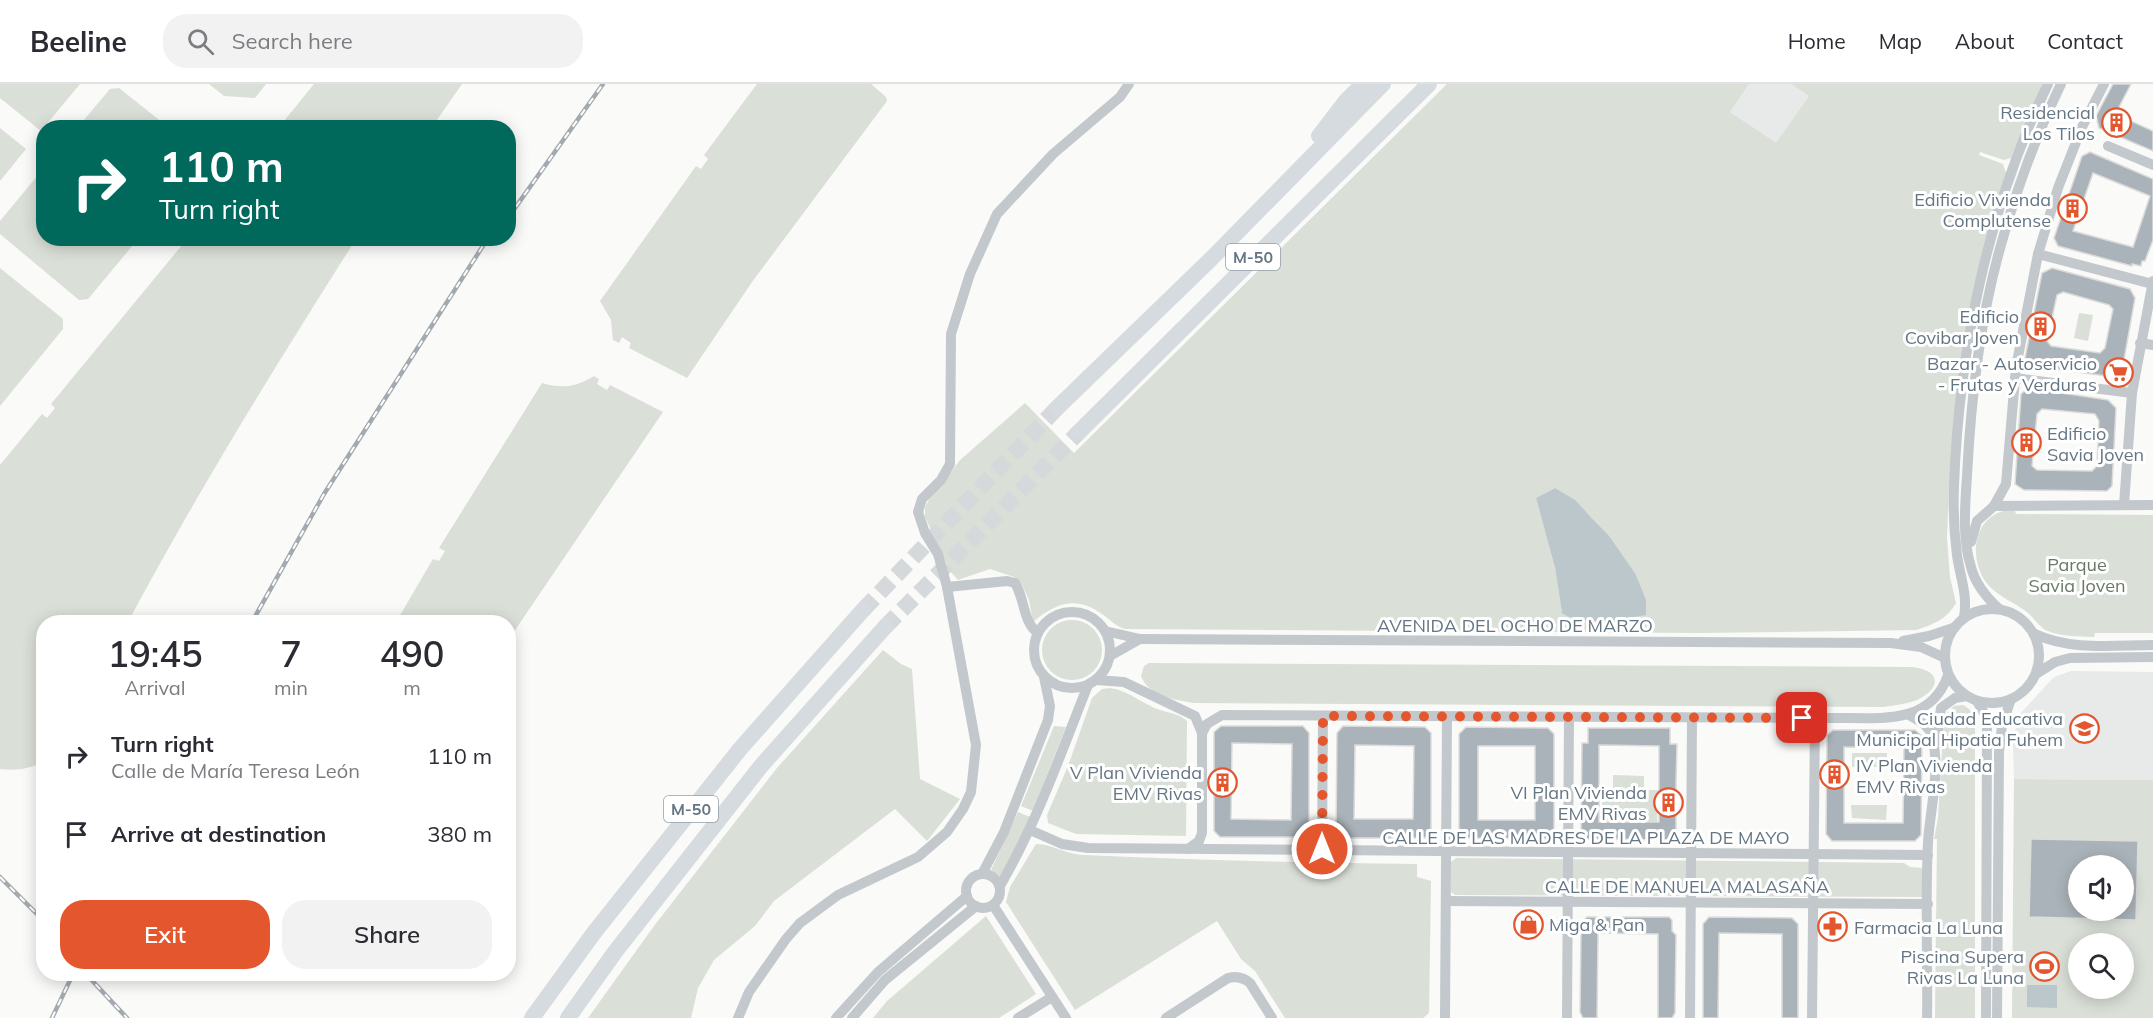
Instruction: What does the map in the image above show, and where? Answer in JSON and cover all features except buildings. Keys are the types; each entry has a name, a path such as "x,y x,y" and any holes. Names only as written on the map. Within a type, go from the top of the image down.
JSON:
{"highway":[{"path":"1272,197 1345,102 1363,84"},
{"name":"M-50","path":"1057,408 1272,197 1383,84"},
{"name":"M-50","path":"1079,432 1429,84"},
{"name":"M-50","path":"532,1018 592,934 719,774 863,610"},
{"name":"M-50","path":"568,1018 636,925 761,766 885,627"}],"street":[{"path":"738,1018 749,992 800,923 838,895 918,857 947,832 963,809 971,792 976,745 947,587 938,555 925,533 918,512 922,499 941,480 950,464 951,334 970,274 997,214 1053,154 1120,97 1129,84"},
{"path":"1964,617 1966,597 1955,534 1954,487 1961,400 1971,328 1991,237 2006,190 2048,84"},
{"path":"1999,609 1980,587 1971,568 1966,534 1968,449 1982,330 2002,240 2017,193 2036,139 2061,84"},
{"path":"2021,505 2008,495 2006,484 2015,378 2026,304 2058,188 2082,127 2104,84"},
{"path":"2108,146 2153,165"},
{"path":"2038,254 2152,283 2132,393 2124,505"},
{"path":"2140,343 2153,345"},
{"path":"2015,378 2132,393"},
{"path":"1969,554 1977,520 1994,506 2006,484"},
{"path":"1994,506 2153,505"},
{"path":"947,587 1007,581 1015,583 1031,629 1038,633"},
{"path":"1986,1018 1988,730 1985,715 1972,698 1956,687 1948,675 1945,658 1946,643 1953,628 1964,617 1980,609 1999,609 2024,620 2035,634 2046,640 2073,645 2153,645"},
{"path":"836,1018 878,972 967,896 969,881 981,874 1004,832 1048,720 1050,706 1044,676 1034,656 1038,633 1042,626 1056,616 1072,612 1089,616 1105,631 1110,645 1107,667 1092,682 1030,830 1016,861 1000,886 1000,896 993,904 985,908 976,906 967,896"},
{"name":"AVENIDA DEL OCHO DE MARZO","path":"1891,643 1929,636 1953,628"},
{"name":"AVENIDA DEL OCHO DE MARZO","path":"1105,631 1140,639 1891,643 1921,647 1945,658"},
{"path":"1934,752 1941,708 1955,698 1972,698 1994,703 2011,699 2026,689 2036,674 2040,654 2035,634"},
{"name":"AVENIDA DEL OCHO DE MARZO","path":"1110,656 1140,639"},
{"path":"2036,674 2055,662 2070,658 2153,657"},
{"path":"1909,716 1934,700 1943,690 1948,675"},
{"path":"1044,676 1065,688 1092,682 1124,682 1195,716 1202,733 1202,833 1199,841 1188,849"},
{"path":"1997,1018 1999,752 2002,726 2011,699"},
{"path":"1202,733 1207,724 1222,715 1692,718 1909,716 1927,725 1932,735 1934,752 1934,792 1928,855 1927,1018"},
{"path":"1322,852 1323,716"},
{"path":"1445,1018 1447,716"},
{"path":"1567,1018 1569,717"},
{"path":"1690,1018 1692,718"},
{"path":"1812,1018 1815,718"},
{"name":"CALLE DE LAS MADRES DE LA PLAZA DE MAYO","path":"1030,830 1075,847 1213,851 1928,855"},
{"path":"1202,833 1213,851"},
{"path":"981,874 992,876 1000,886"},
{"name":"CALLE DE MANUELA MALASAÑA","path":"1446,901 1928,904"},
{"path":"993,904 1066,1018"},
{"path":"852,1018 885,980 976,906"},
{"path":"1166,1018 1234,976 1250,983 1272,1018"},
{"path":"1018,1018 1052,997"}],"shaded area":[{"path":"1749,84 1791,84 1809,96 1776,144 1730,112"},
{"path":"1555,488 1575,500 1609,536 1635,573 1646,600 1646,615 1592,621 1571,618 1562,613 1555,568 1536,498"},
{"name":"Ciudad Educativa Municipal Hipatia Fuhem","path":"2071,671 2153,672 2153,780 2014,779 2013,743 2018,716 2054,677"},
{"path":"2027,985 2057,985 2057,1008 2027,1007"}],"green space":[{"path":"0,84 80,84 50,120 36,120 36,127 0,98"},
{"path":"209,84 266,84 255,98 224,96"},
{"path":"314,84 462,84 437,120 285,120"},
{"path":"757,84 871,84 886,97 887,101 752,282 687,378 629,348 631,343 622,337 619,343 613,340 611,320 600,301 696,166 701,169 708,159 704,155"},
{"path":"1447,84 1749,84 1730,112 1776,143 1809,96 1791,84 2043,84 2011,158 2004,160 1980,152 1979,155 2003,164 2006,173 1987,236 1949,486 1947,538 1950,577 1956,603 1944,617 1928,626 1916,630 1699,633 1125,629 1092,608 1075,603 1049,610 1033,622 1029,600 1021,583 1014,577 990,569 958,580 950,571 925,517 925,507 932,494 941,487 959,461 1025,403 1074,453","holes":["1555,488 1568,496 1600,526 1635,573 1562,613 1555,568 1536,498"]},
{"path":"119,88 159,120 84,120 110,89"},
{"path":"0,128 26,149 0,181"},
{"path":"36,177 36,246 132,246 88,299 79,300 0,234 0,221"},
{"path":"181,246 352,246 238,429 132,615 36,615 36,765 22,769 0,769 0,465 42,414 47,418 55,408 51,404"},
{"path":"0,268 63,319 63,329 0,406"},
{"path":"2079,313 2093,315 2088,341 2074,338"},
{"path":"594,376 599,379 597,384 607,390 610,385 663,412 516,629 516,615 400,615 433,559 439,561 445,551 439,548 542,383 569,386"},
{"name":"Parque Savia Joven","path":"2003,511 2015,511 2016,514 2153,515 2153,633 2095,633 2094,637 2053,633 2045,630 2028,613 1994,591 1983,578 1976,556 1976,544 1984,524 1992,516"},
{"path":"1072,620 1089,625 1097,633 1102,650 1097,667 1089,675 1072,680 1055,675 1047,667 1042,650 1047,633 1055,625"},
{"path":"883,650 901,664 912,669 920,779 960,799 927,841 895,809 774,901 755,926 714,960 698,988 691,1018 588,1018 654,926 777,768"},
{"path":"1149,663 1912,667 1929,672 1935,680 1931,690 1917,700 1884,707 1194,703 1163,696 1150,688 1141,676 1144,666"},
{"path":"1102,689 1123,691 1187,721 1186,836 1076,834 1048,823 1047,815 1068,766 1092,698"},
{"path":"1963,705 1974,714 1978,727 1975,727 1975,1018 1935,1018 1937,839 1934,839 1938,818 1944,716 1954,706"},
{"path":"1054,726 1066,727 1033,811 1021,806"},
{"path":"1852,753 1887,753 1887,767 1852,767"},
{"path":"1613,775 1644,776 1644,790 1658,790 1657,822 1602,821 1602,788 1613,788"},
{"path":"2014,779 2153,780 2153,1018 2012,1018"},
{"path":"1851,805 1887,805 1886,820 1852,818"},
{"path":"1018,812 1030,817 1018,847 1001,877 991,870"},
{"path":"1036,844 1084,855 1417,864 1417,877 1431,881 1429,1013 1423,1018 1285,1018 1255,971 1241,959 1217,921 1075,1010 1006,902 1010,887"},
{"path":"1456,858 1904,863 1910,867 1923,868 1922,897 1455,895 1451,892 1451,862"},
{"path":"986,916 1036,994 999,1018 873,1018 887,1001"}],"tunnel":[{"path":"863,610 1057,408"},
{"path":"885,627 1079,432"}],"railway":[{"path":"516,207 603,84"},
{"path":"256,615 324,494 483,246"},
{"path":"0,877 36,913"},
{"path":"52,1018 70,981"},
{"path":"93,981 127,1018"}],"place":[{"name":"Residencial Los Tilos","path":"2116,122"},
{"name":"Edificio Vivienda Complutense","path":"2072,209"},
{"name":"Edificio Covibar Joven","path":"2040,326"},
{"name":"Bazar - Autoservicio - Frutas y Verduras","path":"2118,373"},
{"name":"Edificio Savia Joven","path":"2026,443"},
{"name":"Ciudad Educativa Municipal Hipatia Fuhem","path":"2084,728"},
{"name":"IV Plan Vivienda EMV Rivas","path":"1835,775"},
{"name":"V Plan Vivienda EMV Rivas","path":"1223,782"},
{"name":"VI Plan Vivienda EMV Rivas","path":"1668,802"},
{"name":"Miga & Pan","path":"1528,924"},
{"name":"Farmacia La Luna","path":"1833,927"},
{"name":"Piscina Supera Rivas La Luna","path":"2045,966"}],"route":[{"path":"1322,849 1323,716 1802,718"}]}
